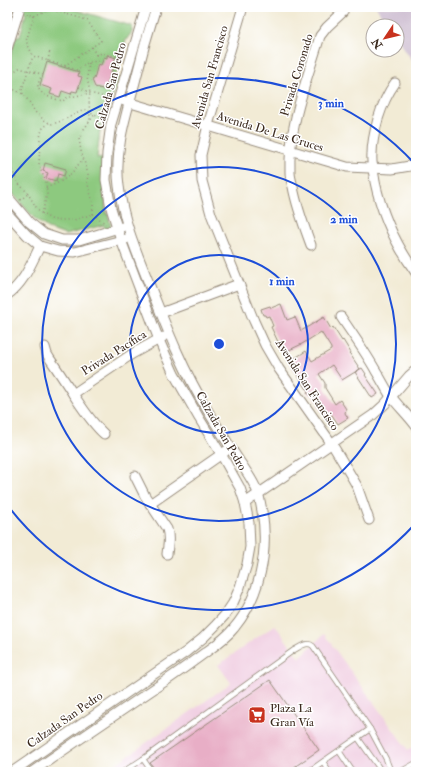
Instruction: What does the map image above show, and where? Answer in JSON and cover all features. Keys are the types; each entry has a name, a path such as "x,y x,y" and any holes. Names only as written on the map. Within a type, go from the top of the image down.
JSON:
{"street":[{"name":"Calzada San Pedro","path":"12,772 186,652 203,638 225,615 233,603 247,564 250,547 249,523 240,488 174,374 159,340 121,240 111,208 106,180 107,153 115,100 146,7"},
{"name":"Calzada San Pedro","path":"32,772 223,640 234,629 244,614 254,594 259,578 264,548 264,523 258,494 249,476 196,391 169,334 127,225 122,205 118,183 118,154 129,103 156,7"},
{"name":"Avenida San Francisco","path":"243,7 208,125 201,155 202,181 211,214 254,321 279,369 332,444 357,486 369,520"},
{"path":"7,49 10,29 23,10"},
{"name":"Privada Coronado","path":"311,245 301,220 290,174 290,150 296,117 320,36 343,12"},
{"path":"140,26 149,28"},
{"path":"395,83 389,91 383,104 374,134 372,156 373,169 378,195 387,222 407,260 416,273"},
{"name":"Avenida De Las Cruces","path":"115,100 208,125 346,167 392,169 416,164"},
{"path":"8,199 44,234 62,240 79,240 127,225"},
{"path":"7,213 27,235 40,246 58,251 75,252 132,238"},
{"path":"7,295 17,287 25,277 40,246"},
{"path":"161,313 239,284"},
{"path":"341,317 377,372 384,376 393,394 407,409 409,416 416,426"},
{"name":"Privada Pacífica","path":"73,394 132,354 169,334"},
{"path":"45,348 50,359 90,419 104,434"},
{"path":"245,503 373,415 416,370"},
{"path":"150,504 231,447"},
{"path":"135,476 150,504 167,529 169,534 167,554"},
{"path":"186,652 192,662"},
{"path":"71,731 77,741"}],"lane":[{"path":"126,771 294,650 300,646 310,644 370,729 386,759 391,772"},
{"path":"308,772 370,729"},
{"path":"358,738 382,772"},
{"path":"339,751 353,772"},
{"path":"143,759 152,772"},
{"path":"323,762 330,772"},
{"path":"400,772 416,763"}],"path":[{"path":"64,66 101,41 87,20 50,9 34,16 26,41 33,56 22,89 24,94 35,112 51,124 59,123 76,113 85,110 89,113 102,116"},
{"path":"23,10 34,16"},
{"path":"33,56 77,70 89,62 100,61 92,47"},
{"path":"48,61 50,50"},
{"path":"96,55 102,53 121,58"},
{"path":"89,62 87,77 90,93 90,120"},
{"path":"9,75 19,68 42,74 38,84 40,90 54,100 62,101 66,98 90,93"},
{"path":"7,86 24,94"},
{"path":"79,87 90,93 115,100"},
{"path":"7,101 11,88"},
{"path":"93,214 93,203 87,181 88,174 79,139 95,114"},
{"path":"42,214 47,194 46,182 40,166 40,138 42,129 49,123"},
{"path":"7,131 9,137 7,148"},
{"path":"7,158 18,183 42,214 53,220 74,220 93,214"},
{"path":"46,188 60,182 70,175 83,158"},
{"path":"19,201 28,194"},
{"path":"93,214 108,225"}],"shaded area":[{"path":"376,7 416,7 416,66 405,50 405,18 384,18"},
{"path":"275,625 299,658 324,634 408,750 416,746 416,772 105,772 231,683 218,665"}],"green space":[{"path":"23,7 65,7 132,26 132,32 126,40 115,76 119,77 108,110 102,114 97,158 103,159 106,214 108,214 111,227 105,229 104,225 65,235 49,229 35,219 14,195 7,182 7,83 10,68 8,66 16,36 20,37 26,13 22,11"}],"building":[{"path":"107,55 116,58 106,90 95,87 92,80 94,79 98,64 101,65 104,57 107,58"},
{"path":"47,62 79,72 78,76 82,77 77,92 72,91 71,94 62,91 60,97 50,94 52,89 40,85"},
{"path":"45,163 66,169 64,176 58,174 56,181 46,178 48,173 43,171"},
{"path":"281,304 287,320 295,317 301,331 324,317 331,329 333,327 342,341 343,340 360,369 342,380 332,365 319,374 325,383 325,388 335,404 340,400 346,409 345,413 348,418 338,424 332,415 327,419 318,406 319,404 314,396 307,393 308,391 289,362 306,351 312,361 331,350 331,348 321,332 302,344 285,352 281,345 280,346 271,327 273,326 269,316 266,317 263,315 261,309 270,306 271,308"},
{"path":"362,368 378,394 372,398 355,372"},
{"name":"Plaza La Gran Vía","path":"270,680 319,750 287,772 157,772 150,763"}],"place":[{"name":"Plaza La Gran Vía","path":"257,715"}]}
